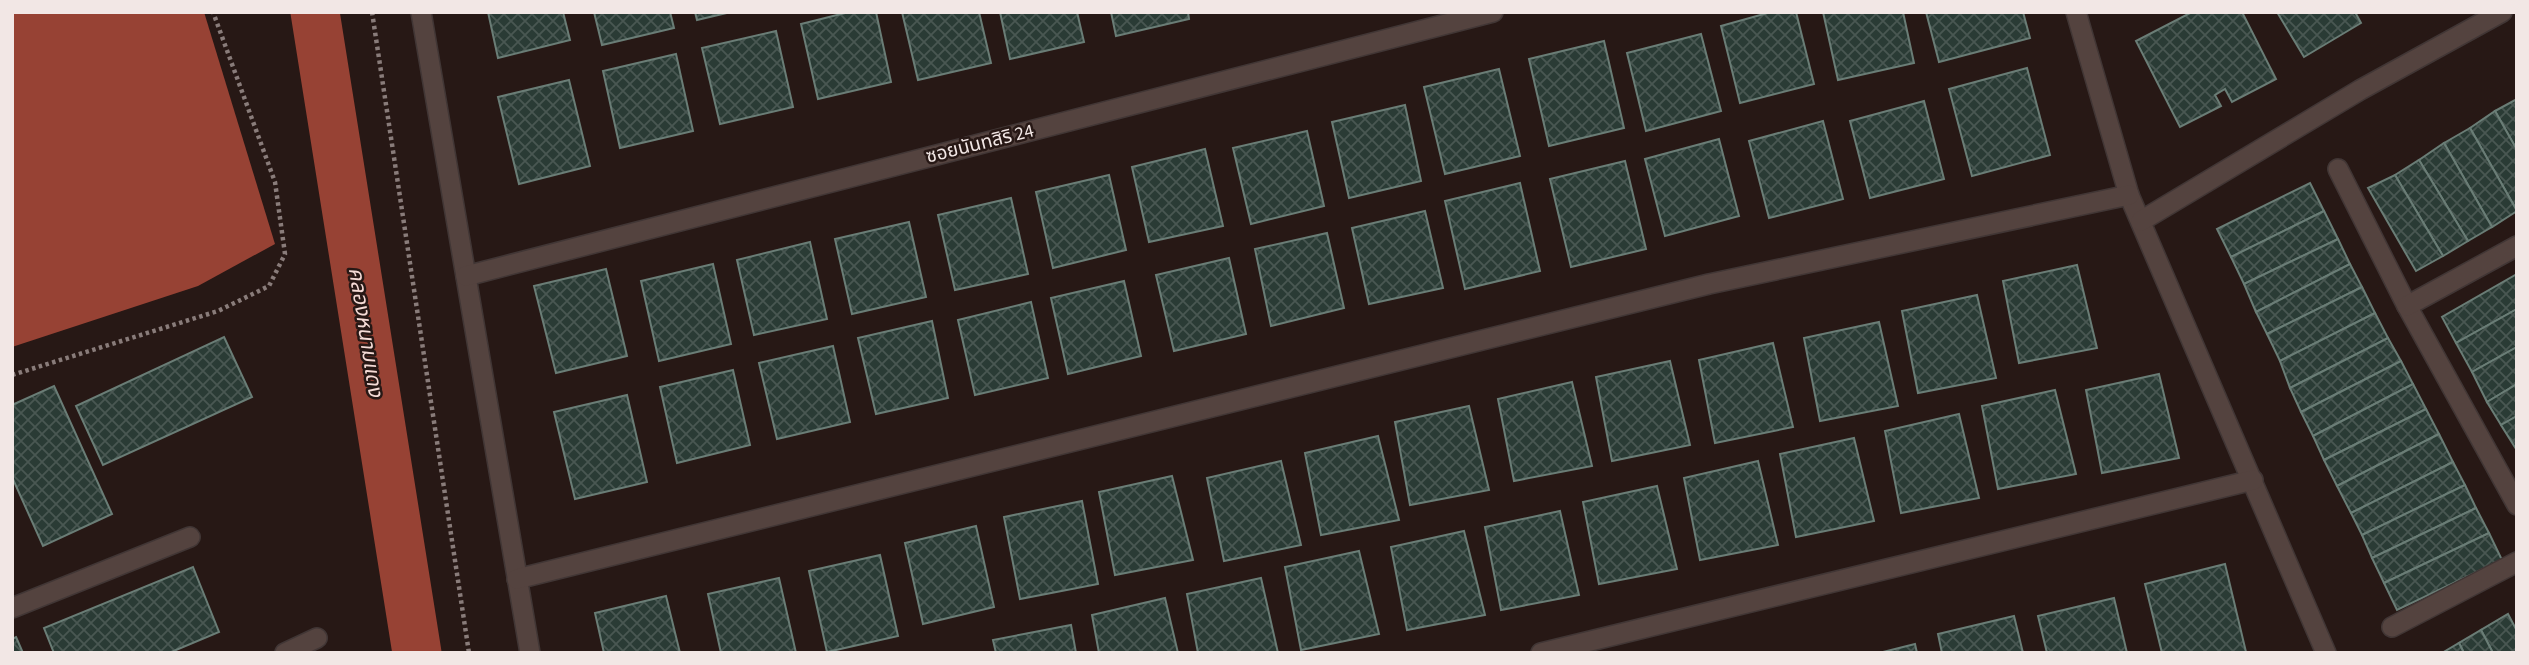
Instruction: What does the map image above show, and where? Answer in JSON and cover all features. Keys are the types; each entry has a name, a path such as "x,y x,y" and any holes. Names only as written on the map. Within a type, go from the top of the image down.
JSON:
{"street":[{"path":"421,12 530,653"},
{"name":"ซอยนันทสิริ 24","path":"466,276 1493,12"},
{"path":"2076,12 2129,195 2326,653"},
{"path":"2141,221 2360,90 2502,12"},
{"path":"2338,170 2407,306 2517,505"},
{"path":"517,579 1709,284 2129,195"},
{"path":"2407,306 2517,246"},
{"path":"1541,653 2253,480"},
{"path":"12,608 190,537"},
{"path":"2392,627 2517,562"},
{"path":"285,653 317,638"}],"path":[{"path":"12,375 218,311 269,286 285,254 275,183 213,12"},
{"path":"372,12 468,653"}],"shaded area":[{"path":"12,12 204,12 275,244 198,286 12,347"}],"building":[{"path":"488,12 563,12 570,40 498,58"},
{"path":"594,12 670,12 674,28 602,45"},
{"path":"695,12 731,12 697,20"},
{"path":"849,12 876,12 891,82 818,99 801,24"},
{"path":"902,12 979,12 991,63 918,80"},
{"path":"1000,12 1077,12 1084,42 1010,59"},
{"path":"1111,12 1188,12 1189,19 1116,36"},
{"path":"1771,12 1796,12 1814,84 1740,103 1721,26"},
{"path":"1823,12 1903,12 1914,63 1838,80"},
{"path":"1926,12 2023,12 2030,38 1939,62"},
{"path":"2192,12 2242,12 2276,79 2232,102 2225,89 2215,95 2221,106 2180,127 2136,41"},
{"path":"2277,12 2355,12 2361,23 2304,57"},
{"path":"776,31 793,107 720,124 702,48"},
{"path":"1701,34 1721,111 1646,131 1627,53"},
{"path":"1604,41 1624,128 1549,146 1529,59"},
{"path":"676,54 693,131 620,148 603,71"},
{"path":"2027,68 2050,155 1972,176 1949,89"},
{"path":"1499,69 1520,156 1445,174 1424,87"},
{"path":"569,80 590,166 519,184 498,97"},
{"path":"2517,99 2517,150 2495,111"},
{"path":"1924,101 1944,179 1870,198 1850,121"},
{"path":"1405,105 1421,181 1349,198 1332,122"},
{"path":"2495,111 2517,150 2517,211 2470,128"},
{"path":"1823,121 1843,199 1769,218 1749,141"},
{"path":"2470,128 2517,211 2492,227 2444,143"},
{"path":"1307,131 1324,206 1251,224 1233,148"},
{"path":"1719,139 1739,216 1665,236 1645,159"},
{"path":"2444,143 2492,227 2468,241 2419,160"},
{"path":"1205,149 1223,226 1149,242 1132,167"},
{"path":"2419,160 2468,241 2443,256 2395,175"},
{"path":"1625,161 1646,249 1571,267 1550,179"},
{"path":"1109,175 1126,250 1053,268 1036,192"},
{"path":"2395,175 2443,256 2416,271 2368,188"},
{"path":"1520,183 1540,271 1465,289 1445,201"},
{"path":"2310,183 2324,211 2231,257 2217,229"},
{"path":"1011,198 1028,274 955,290 938,215"},
{"path":"1425,211 1443,288 1369,304 1352,228"},
{"path":"2324,211 2338,239 2244,284 2231,257"},
{"path":"909,222 926,297 852,314 835,239"},
{"path":"1327,233 1344,308 1271,326 1255,249"},
{"path":"2338,239 2350,264 2256,312 2244,284"},
{"path":"810,242 827,319 754,335 737,260"},
{"path":"1229,258 1246,334 1174,351 1156,275"},
{"path":"713,264 731,344 659,361 641,281"},
{"path":"2350,264 2362,287 2267,334 2256,312"},
{"path":"2077,265 2097,348 2019,363 2003,281"},
{"path":"606,269 627,356 556,373 534,286"},
{"path":"2517,274 2517,309 2456,343 2442,317"},
{"path":"1124,281 1141,356 1068,374 1051,298"},
{"path":"2362,287 2375,313 2280,361 2267,334"},
{"path":"1977,295 1996,378 1918,393 1902,311"},
{"path":"1031,302 1048,378 975,395 958,320"},
{"path":"2517,309 2517,347 2472,372 2456,343"},
{"path":"2375,313 2388,338 2290,388 2280,361"},
{"path":"932,321 948,398 876,414 858,338"},
{"path":"1879,322 1898,406 1820,421 1804,338"},
{"path":"224,337 252,397 103,465 76,406"},
{"path":"2388,338 2401,361 2301,412 2290,388"},
{"path":"1773,343 1793,427 1715,443 1699,360"},
{"path":"833,346 850,422 777,439 759,363"},
{"path":"2517,347 2517,384 2487,402 2472,372"},
{"path":"1670,361 1690,445 1612,461 1596,377"},
{"path":"2401,361 2413,384 2313,436 2301,412"},
{"path":"733,370 750,445 677,463 660,387"},
{"path":"2159,374 2179,458 2102,473 2086,390"},
{"path":"1572,382 1592,466 1514,481 1498,399"},
{"path":"2413,384 2426,409 2324,460 2313,436"},
{"path":"2517,384 2517,416 2501,425 2487,402"},
{"path":"54,386 112,514 43,546 12,477 12,405"},
{"path":"2055,390 2076,474 1998,489 1982,406"},
{"path":"627,395 647,482 575,499 554,412"},
{"path":"1469,406 1489,490 1410,505 1395,422"},
{"path":"2426,409 2439,434 2337,486 2324,460"},
{"path":"1959,414 1979,498 1901,513 1885,431"},
{"path":"2517,416 2517,448 2516,449 2501,425"},
{"path":"2439,434 2453,462 2351,513 2337,486"},
{"path":"1378,436 1399,520 1321,535 1305,453"},
{"path":"1854,438 1874,521 1796,537 1780,454"},
{"path":"1281,461 1301,545 1224,561 1207,478"},
{"path":"1758,461 1778,545 1700,560 1684,478"},
{"path":"2453,462 2465,485 2362,535 2351,513"},
{"path":"1172,476 1193,560 1115,575 1099,492"},
{"path":"2465,485 2476,508 2372,558 2362,535"},
{"path":"1657,486 1677,569 1599,584 1583,502"},
{"path":"1082,501 1098,584 1020,599 1004,517"},
{"path":"2476,508 2489,533 2384,583 2372,558"},
{"path":"1560,511 1579,595 1501,610 1485,527"},
{"path":"976,526 994,607 923,624 905,543"},
{"path":"1464,531 1485,615 1407,630 1391,547"},
{"path":"2489,533 2502,560 2397,610 2384,583"},
{"path":"1359,551 1379,634 1301,650 1285,567"},
{"path":"880,555 898,636 827,652 809,571"},
{"path":"2225,564 2246,652 2162,653 2145,584"},
{"path":"193,567 219,632 169,653 54,653 44,628"},
{"path":"779,578 796,653 721,653 708,594"},
{"path":"1261,578 1278,653 1198,653 1187,594"},
{"path":"666,596 680,653 604,653 595,613"},
{"path":"1165,598 1178,653 1099,653 1092,615"},
{"path":"2114,598 2127,653 2047,653 2038,616"},
{"path":"2508,614 2517,631 2517,653 2493,653 2481,630"},
{"path":"2014,616 2023,653 1942,653 1938,634"},
{"path":"1071,625 1076,653 996,653 993,640"},
{"path":"2481,630 2493,653 2464,653 2459,643"},
{"path":"16,637 23,653 12,653 12,639"},
{"path":"2459,643 2464,653 2442,653"},
{"path":"1915,644 1917,653 1879,653"}],"waterway":[{"name":"คลองหนามแดง","path":"315,12 417,653"}]}
